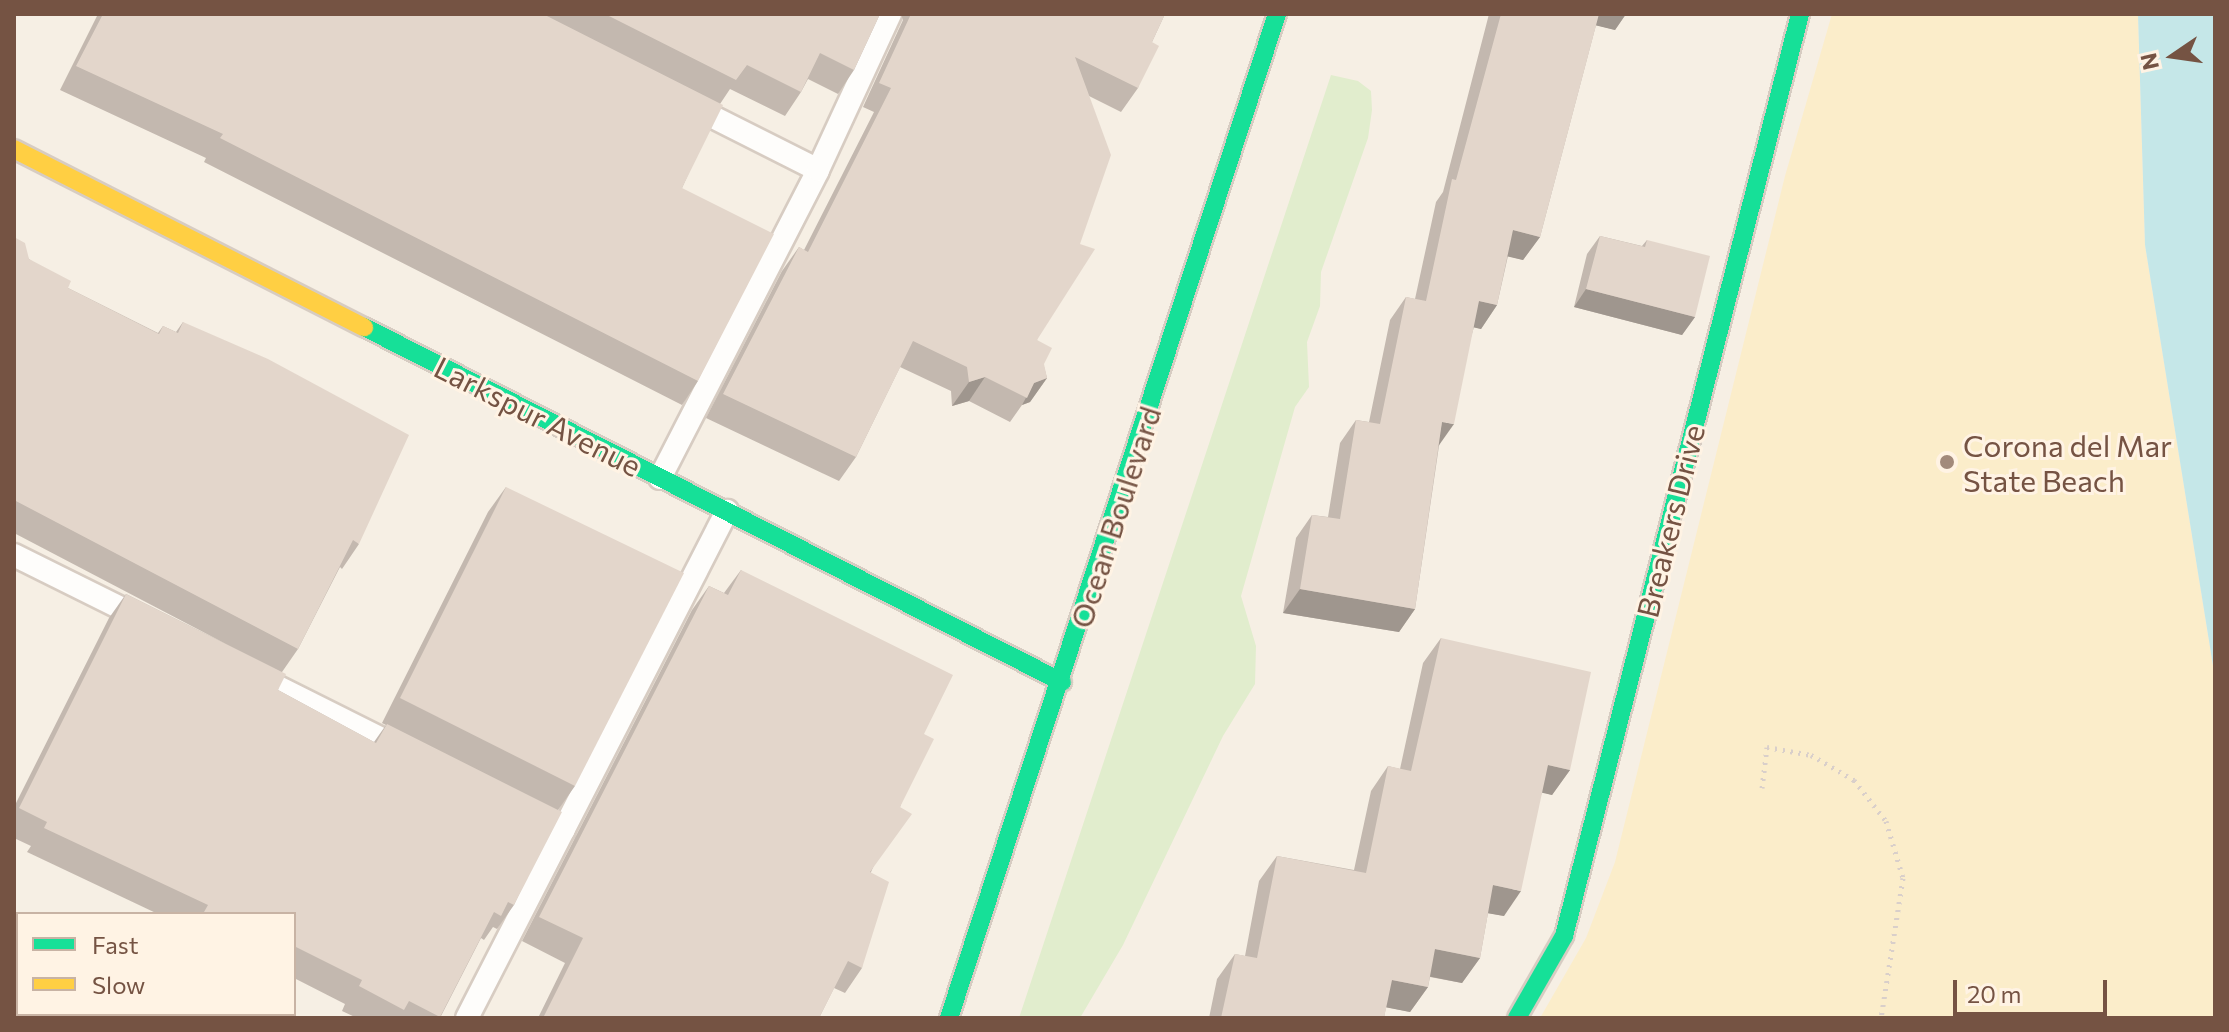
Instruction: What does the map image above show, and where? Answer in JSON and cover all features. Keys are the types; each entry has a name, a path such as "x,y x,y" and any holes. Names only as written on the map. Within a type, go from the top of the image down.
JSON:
{"street":[{"name":"Ocean Boulevard","path":"949,1018 1062,682 1277,14"},
{"name":"Breakers Drive","path":"1517,1018 1564,936 1800,14"},
{"name":"Larkspur Avenue","path":"14,149 1062,682"}],"lane":[{"path":"660,478 818,170 890,14"},
{"path":"664,92 818,170"},
{"path":"467,1018 727,511"},
{"path":"14,555 169,632"},
{"path":"240,668 423,759"},
{"path":"508,802 564,830"}],"path":[{"path":"1762,788 1767,747 1811,755 1854,780 1886,821 1903,878 1881,1018"}],"green space":[{"path":"1331,75 1358,81 1371,91 1372,110 1368,138 1321,272 1320,306 1307,342 1309,387 1295,407 1241,596 1256,646 1255,684 1223,736 1123,945 1080,1018 1019,1018"}],"sand":[{"name":"Corona del Mar State Beach","path":"1832,14 2138,14 2145,245 2215,678 2215,1018 1540,1018 1586,938 1615,862 1785,176"}],"water":[{"path":"2138,14 2215,14 2215,678 2145,245"}],"building":[{"path":"103,14 543,14 723,105 682,188 774,234 698,381 220,138 223,134 76,66"},
{"path":"605,14 880,14 854,70 820,53 801,92 747,65 736,80"},
{"path":"911,14 1165,14 1152,42 1159,46 1138,88 1075,57 1111,155 1080,244 1095,249 1037,340 1052,348 1044,364 1047,378 1034,383 1027,398 985,377 969,382 967,367 913,341 856,457 723,394 799,247 808,252 891,88 879,83"},
{"path":"1501,14 1599,14 1540,237 1513,230 1497,305 1479,301 1454,424 1442,422 1415,609 1300,589 1312,515 1340,519 1356,420 1380,424 1406,297 1426,301 1452,179 1456,180"},
{"path":"1600,236 1645,247 1647,240 1710,256 1695,317 1586,289"},
{"path":"14,237 25,243 29,259 71,281 68,288 159,334 163,326 178,333 183,322 268,359 409,435 359,544 353,540 298,649 14,500"},
{"path":"506,487 684,573 575,786 400,698"},
{"path":"741,570 953,675 924,734 934,739 900,807 912,814 870,872 889,882 862,968 848,961 819,1018 543,1018 583,938 539,917 709,586 728,595"},
{"path":"126,594 286,674 278,690 376,743 387,724 562,812 514,905 508,902 501,916 494,912 440,1017 409,1001 404,1010 359,986 362,980 296,947 296,912 204,912 208,905 44,828 47,822 19,808"},
{"path":"1441,638 1591,672 1570,770 1548,765 1521,891 1493,885 1480,958 1435,949 1428,987 1392,980 1384,1018 1221,1018 1235,954 1257,958 1277,856 1366,873 1388,766 1411,771"}],"traffic: fast":[{"path":"949,1018 1277,14"},
{"path":"1517,1018 1564,936 1800,14"},
{"path":"364,327 1062,682"}],"traffic: slow":[{"path":"14,149 364,327"}],"place":[{"name":"Corona del Mar State Beach","path":"1947,462"}]}
